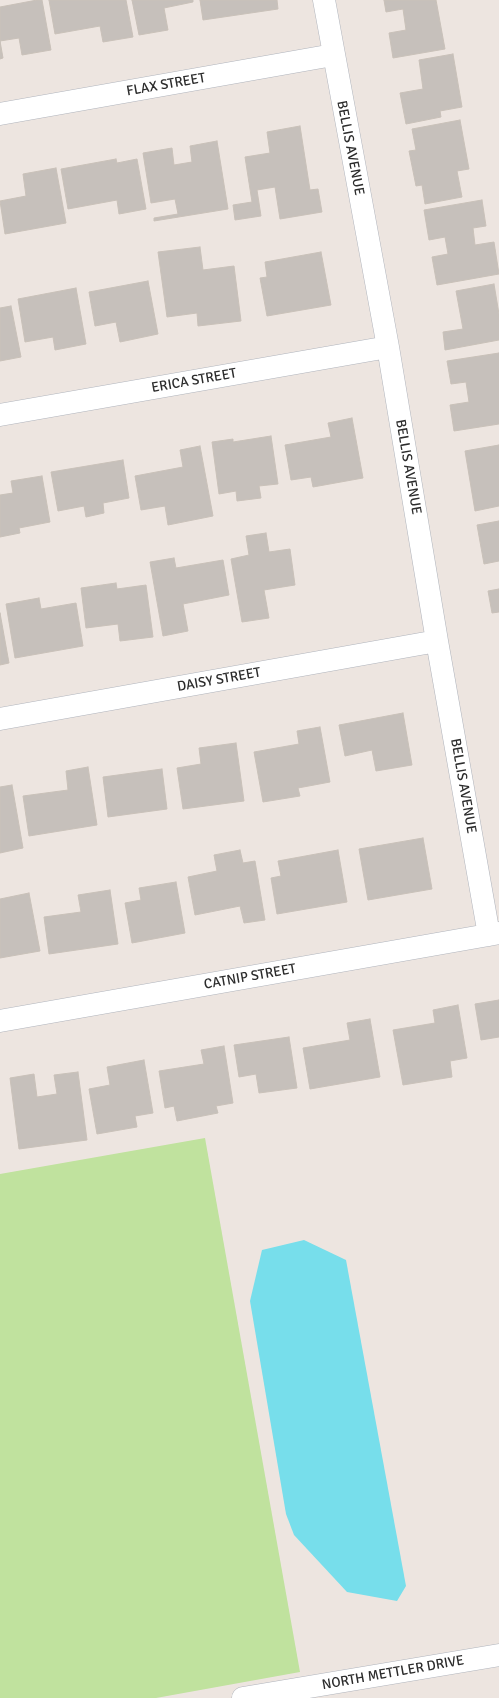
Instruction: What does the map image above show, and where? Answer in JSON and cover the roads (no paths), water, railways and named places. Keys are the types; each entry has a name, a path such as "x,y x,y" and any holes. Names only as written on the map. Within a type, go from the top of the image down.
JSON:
{"street":[{"name":"BELLIS AVENUE","path":"324,0 388,347 437,641 494,934"},
{"name":"FLAX STREET","path":"0,114 333,55"},
{"name":"ERICA STREET","path":"0,415 388,347"},
{"name":"DAISY STREET","path":"0,719 437,641"},
{"name":"CATNIP STREET","path":"0,1021 494,934"},
{"name":"NORTH METTLER DRIVE","path":"243,1698 289,1694 499,1655"}],"water":[{"path":"304,1240 346,1260 406,1586 397,1601 347,1592 294,1535 286,1514 250,1301 262,1250"}]}
